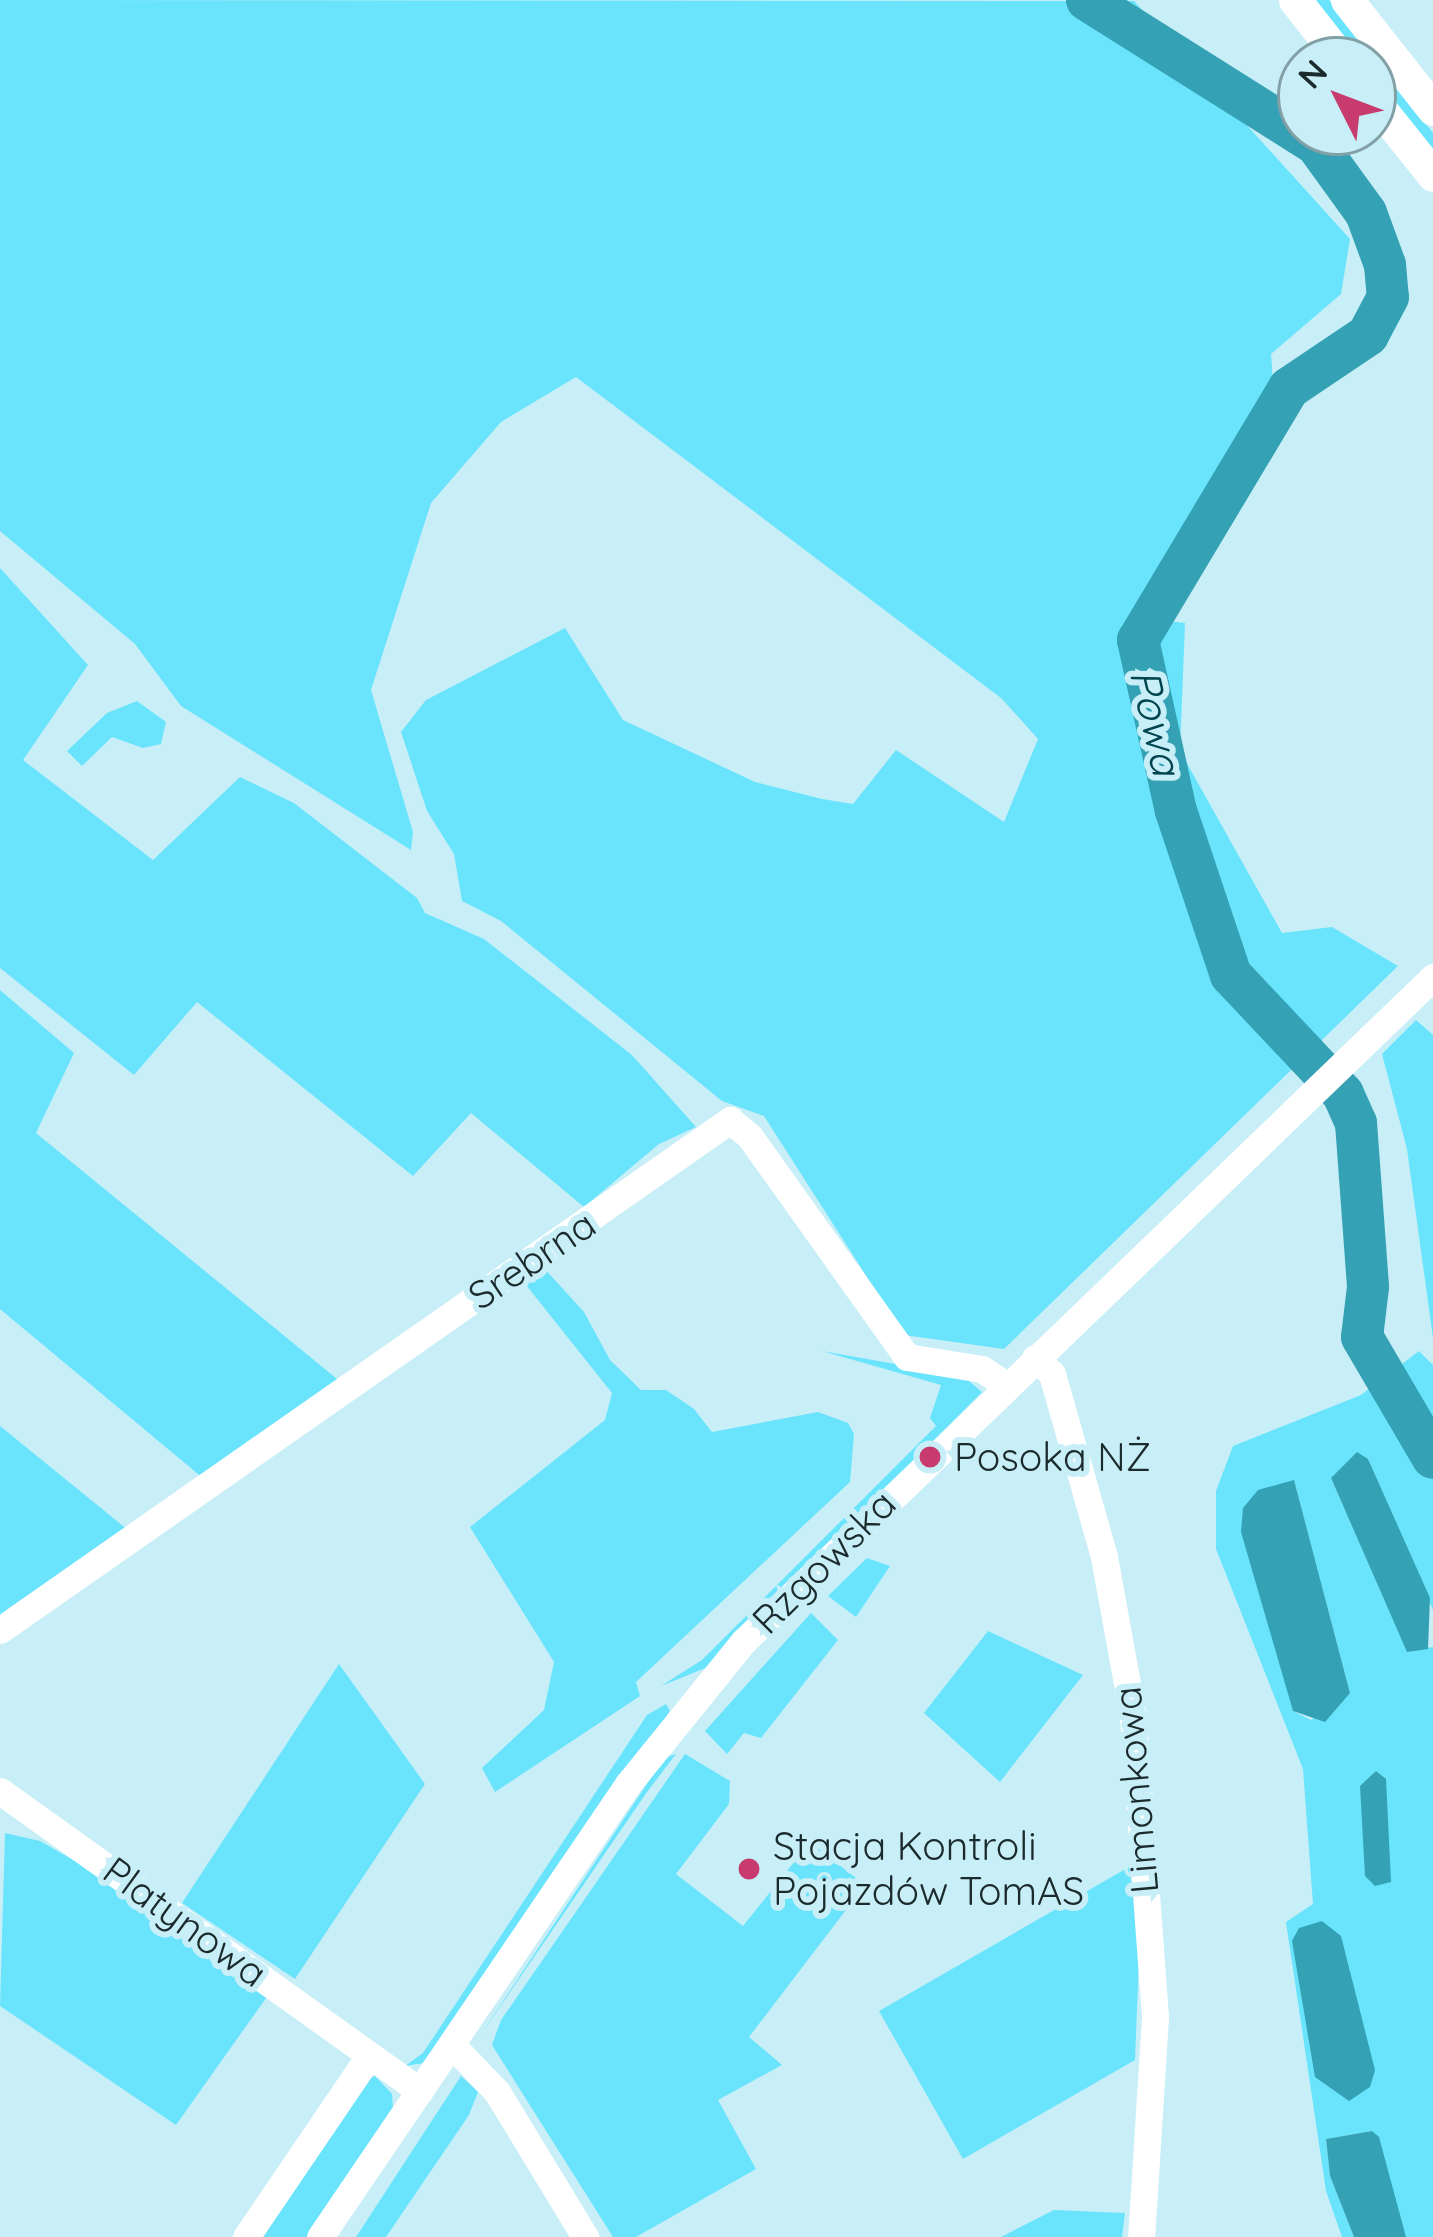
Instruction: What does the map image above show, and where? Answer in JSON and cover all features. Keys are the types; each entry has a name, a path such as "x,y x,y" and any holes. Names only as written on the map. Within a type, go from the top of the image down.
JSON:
{"main road":[{"path":"1294,0 1323,36"},
{"path":"1347,0 1433,109"},
{"path":"1397,130 1433,176"}],"street":[{"name":"Rzgowska","path":"320,2237 697,1694 798,1585 1433,977"},
{"name":"Srebrna","path":"0,1630 730,1120 750,1137 907,1357 982,1369 1007,1386"},
{"name":"Limonkowa","path":"1035,1358 1052,1374 1104,1557 1133,1717 1154,2017 1141,2237"},
{"name":"Platynowa","path":"0,1791 198,1926 367,2059 420,2091"},
{"path":"452,2045 497,2092 585,2237"},
{"path":"246,2237 367,2059"}],"shaded area":[{"path":"0,0 1134,1 1350,239 1341,294 1271,354 1273,381 1136,617 1185,623 1180,751 1282,933 1332,927 1398,966 1004,1349 904,1335 764,1116 722,1101 501,921 462,901 454,854 427,811 401,732 426,700 565,628 623,720 755,782 822,799 853,804 896,750 1004,822 1038,739 1001,698 576,377 501,422 431,503 371,690 413,832 411,850 181,706 135,644 0,531"},
{"path":"1315,0 1329,0 1357,36 1343,36"},
{"path":"1397,87 1433,133 1433,151 1397,105"},
{"path":"0,568 88,665 23,760 153,860 240,777 294,803 417,898 425,913 484,939 632,1055 696,1127 659,1144 584,1207 471,1113 413,1176 197,1002 134,1075 0,968"},
{"path":"137,701 166,722 161,744 143,748 112,737 82,766 67,751 107,713"},
{"path":"0,990 74,1053 36,1133 342,1383 204,1479 0,1309"},
{"path":"1416,1020 1433,1035 1433,1338 1407,1149 1382,1054"},
{"path":"542,1266 584,1312 610,1360 641,1390 666,1390 694,1409 712,1432 818,1412 848,1423 854,1434 850,1482 636,1682 640,1696 495,1792 482,1768 544,1710 554,1662 470,1527 605,1420 612,1393 522,1280"},
{"path":"822,1351 963,1376 982,1392 708,1667 661,1686 702,1660 936,1426 930,1418 941,1385"},
{"path":"1419,1351 1433,1365 1433,1610 1368,1459 1331,1478 1407,1651 1433,1647 1433,2237 1406,2237 1372,2131 1326,2139 1330,2176 1354,2237 1342,2237 1326,2191 1286,1922 1313,1904 1303,1769 1216,1549 1216,1491 1233,1446 1361,1395","holes":["1294,1481 1350,1693 1311,1720 1293,1711"]},
{"path":"0,1426 128,1530 0,1621"},
{"path":"1357,1452 1368,1459 1430,1598 1428,1649 1407,1652 1331,1478"},
{"path":"1294,1480 1350,1693 1325,1722 1293,1711 1241,1532 1243,1508 1258,1490"},
{"path":"867,1558 890,1566 856,1617 828,1596"},
{"path":"811,1613 838,1640 761,1738 744,1733 727,1754 705,1731"},
{"path":"988,1631 1083,1675 1000,1782 924,1713"},
{"path":"339,1664 425,1784 295,1979 182,1903"},
{"path":"666,1704 670,1711 424,2063 405,2066 423,2053 647,1715"},
{"path":"676,1754 647,1792 480,2036 664,1758"},
{"path":"685,1754 730,1781 729,1804 676,1874 743,1926 810,1842 865,1885 749,2037 782,2065 718,2100 756,2169 636,2237 613,2237 492,2045 501,2020"},
{"path":"1376,1771 1386,1779 1391,1882 1375,1886 1365,1876 1360,1786"},
{"path":"5,1833 40,1841 110,1881 271,1991 176,2125 0,2006"},
{"path":"1129,1867 1140,1932 1135,2060 963,2159 879,2011"},
{"path":"1322,1921 1341,1936 1375,2070 1370,2087 1349,2101 1315,2077 1292,1941 1299,1928"},
{"path":"375,2076 392,2094 393,2108 309,2237 251,2237 354,2084"},
{"path":"461,2076 478,2092 469,2115 386,2237 356,2237"},
{"path":"1372,2131 1379,2137 1406,2237 1354,2237 1330,2176 1326,2139"},
{"path":"1054,2210 1125,2213 1122,2237 1001,2237"}],"waterway":[{"name":"Powa","path":"1087,0 1316,144 1366,213 1385,265 1388,297 1368,335 1289,388 1138,640 1176,811 1231,975 1343,1094 1356,1123 1368,1287 1362,1337 1433,1458"}],"place":[{"name":"Posoka NŻ","path":"930,1457"},
{"name":"Stacja Kontroli Pojazdów TomAS","path":"749,1869"}]}
